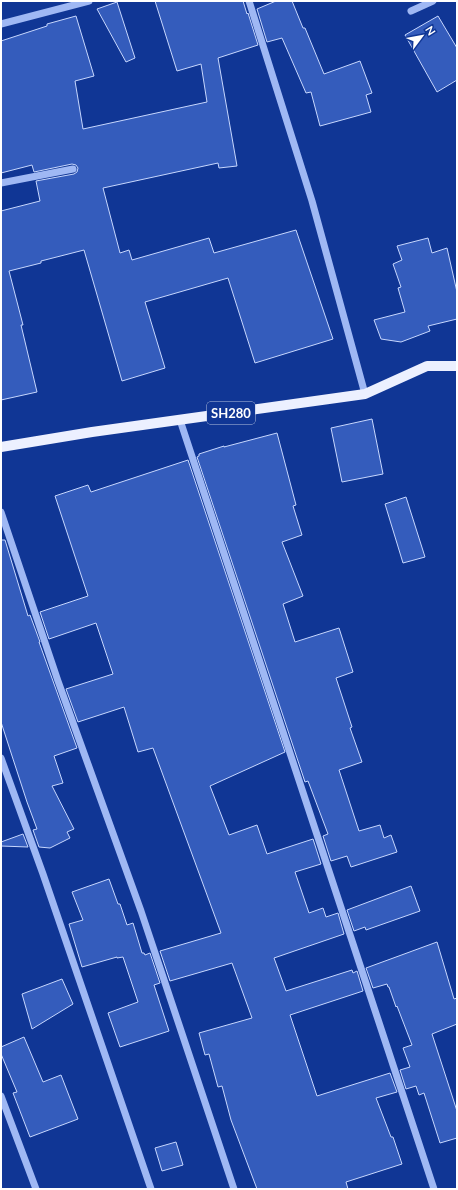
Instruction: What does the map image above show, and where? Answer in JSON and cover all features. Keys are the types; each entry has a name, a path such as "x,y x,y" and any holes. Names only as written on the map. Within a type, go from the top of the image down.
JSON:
{"main road":[{"name":"SH280","path":"1,447 92,432 365,394 427,366 457,366"}],"street":[{"path":"1,24 88,1"},
{"path":"249,1 312,201 365,394"},
{"path":"411,11 433,1"},
{"path":"1,184 73,169"},
{"path":"180,420 434,1189"},
{"path":"1,512 58,681 141,911 234,1189"},
{"path":"1,758 43,874 152,1189"},
{"path":"1,1096 36,1189"}],"building":[{"path":"155,1 243,1 258,45 218,58 237,166 219,168 218,163 103,188 120,253 129,250 132,260 209,238 214,253 296,230 333,339 255,363 228,278 145,302 165,368 122,381 84,250 9,271 23,325 21,325 37,392 1,400 1,211 40,201 36,181 74,174 77,172 78,168 76,165 72,164 34,172 32,165 1,173 1,41 47,26 47,24 76,16 94,76 75,81 83,129 207,102 201,64 177,71"},
{"path":"276,1 292,1 324,74 360,61 372,93 366,95 371,112 320,126 311,92 306,93 282,38 267,42 257,9"},
{"path":"117,2 135,58 126,62 97,9"},
{"path":"438,16 457,48 457,80 437,92 405,35"},
{"path":"428,238 432,253 447,248 457,292 457,319 428,326 430,331 401,342 381,339 374,320 405,312 398,288 401,287 393,264 402,260 397,246"},
{"path":"372,419 383,474 342,482 331,428"},
{"path":"277,433 296,505 293,506 302,535 282,542 303,596 283,604 295,642 339,628 353,672 336,678 352,727 350,728 362,762 339,770 359,831 380,825 384,838 391,835 397,852 351,867 347,856 331,861 323,836 328,834 308,781 305,782 197,457 199,454 224,446"},
{"path":"188,460 285,752 210,786 229,835 257,825 267,854 313,839 321,864 295,872 309,913 323,908 326,917 338,913 344,934 274,958 286,991 352,970 353,973 357,971 363,991 290,1015 317,1096 390,1073 397,1092 376,1098 391,1137 393,1137 402,1164 346,1182 348,1189 257,1189 231,1120 222,1086 218,1087 209,1054 205,1055 199,1033 252,1018 232,963 170,981 160,951 221,933 153,748 138,752 124,707 78,722 66,689 113,674 96,623 49,639 40,612 88,596 55,496 88,485 91,492"},
{"path":"406,497 425,557 403,563 385,504"},
{"path":"1,540 5,540 28,616 30,615 77,748 54,756 63,783 52,786 74,829 67,832 70,838 50,848 39,847 33,830 37,829 1,722"},
{"path":"23,834 28,847 1,846 1,842"},
{"path":"109,879 127,925 133,923 142,953 145,955 150,953 160,983 154,985 169,1031 120,1047 108,1013 138,1002 123,957 117,957 82,967 69,924 83,920 72,892"},
{"path":"411,886 420,911 366,930 365,927 354,931 347,910"},
{"path":"437,942 454,999 457,998 457,1024 432,1034 457,1111 457,1138 440,1143 424,1093 419,1095 416,1086 406,1089 400,1070 410,1067 403,1048 412,1045 389,987 387,984 373,988 366,968"},
{"path":"62,979 73,1004 32,1029 22,994"},
{"path":"24,1037 43,1082 61,1075 78,1119 30,1137 13,1093 17,1092 1,1054 1,1047"},
{"path":"176,1142 183,1165 162,1171 155,1148"}]}
